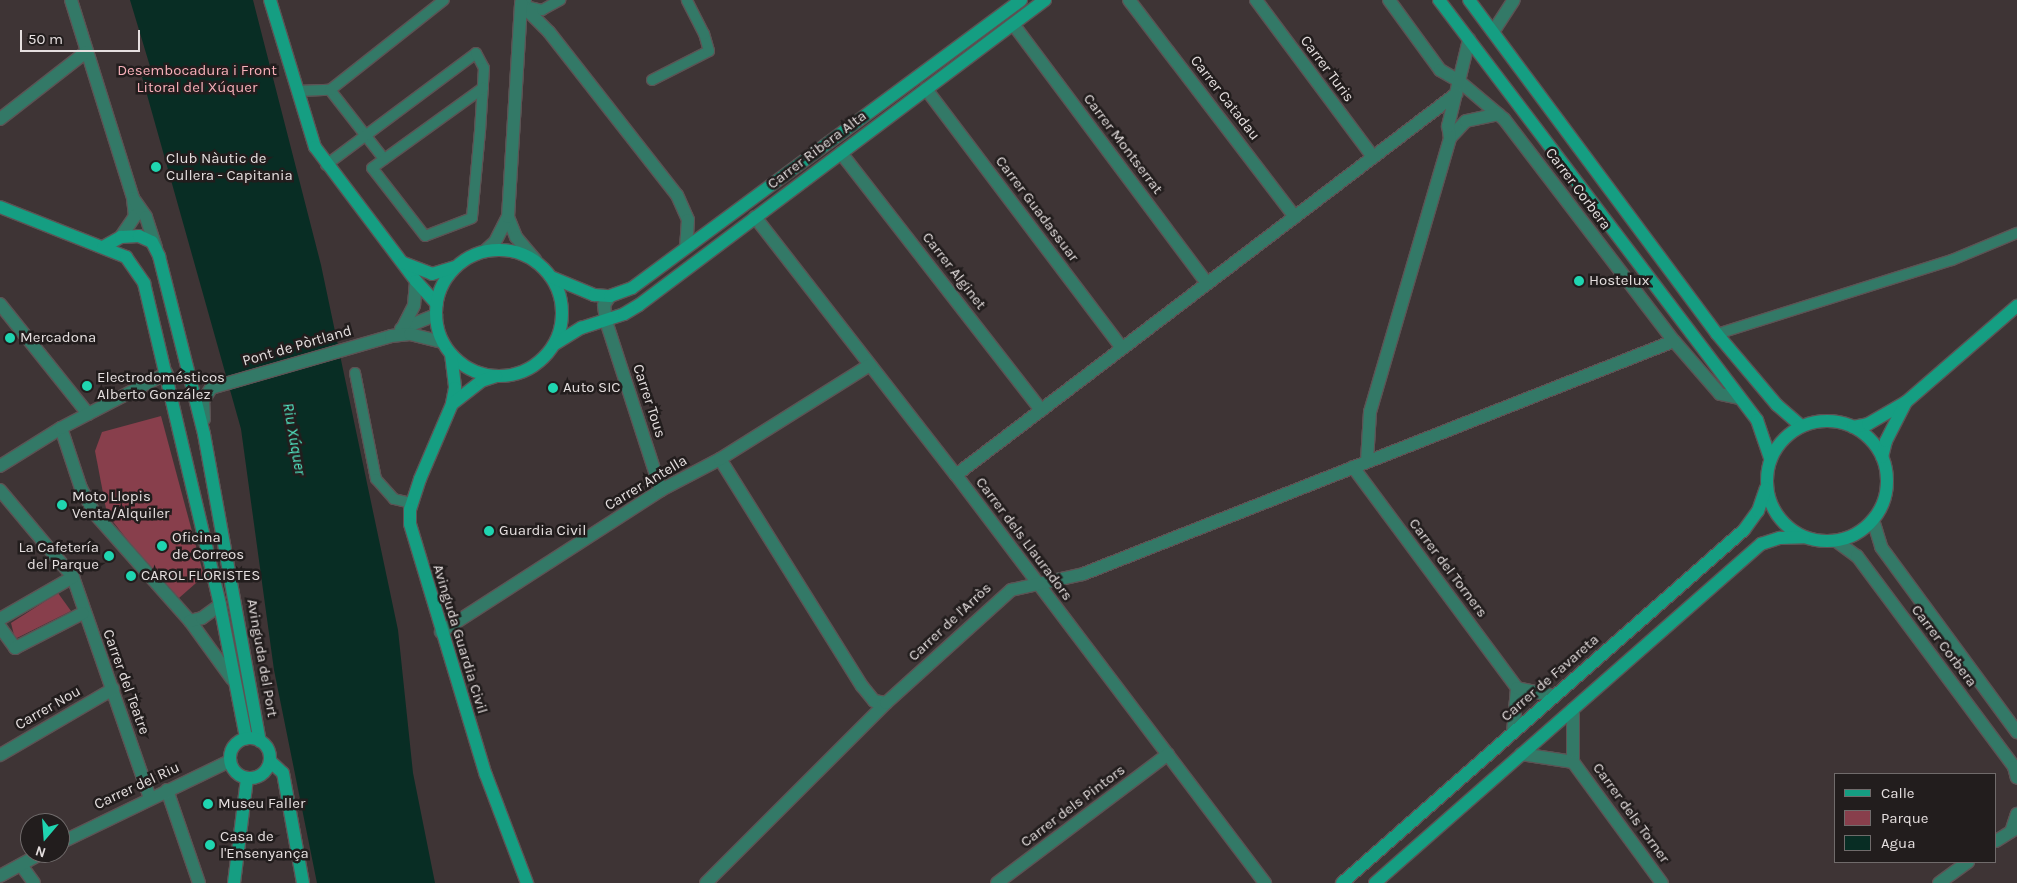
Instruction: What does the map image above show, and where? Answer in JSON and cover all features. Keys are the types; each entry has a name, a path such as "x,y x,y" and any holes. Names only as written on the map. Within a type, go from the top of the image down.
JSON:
{"street":[{"name":"Avinguda del Port","path":"71,0 133,198 135,216 121,237 103,248"},
{"path":"270,0 310,136 326,165 436,309 443,342 452,354 480,373 497,376 530,368 555,344 562,317 562,303 551,277"},
{"name":"Carrer Ribera Alta","path":"610,296 632,288 686,246 1021,0"},
{"name":"Carrer Ribera Alta","path":"555,344 581,328 606,321 639,305 1045,0"},
{"name":"Carrer Catadau","path":"1128,0 1295,217"},
{"name":"Carrer Turis","path":"1256,0 1373,157"},
{"name":"Carrer Corbera","path":"1389,0 1440,70 1459,81 1498,114 1674,341 1720,394 1739,398"},
{"path":"1439,0 1757,420 1770,458 1766,488 1778,517 1804,537"},
{"path":"1469,0 1717,334 1777,405 1801,426"},
{"path":"1493,32 1514,0"},
{"path":"396,255 420,272 432,274 455,268 485,251 495,242 508,217 522,2"},
{"path":"522,2 549,32 677,196 688,220 686,246"},
{"name":"Carrer Montserrat","path":"1013,24 1207,283"},
{"path":"1367,461 1370,412 1450,138 1448,126 1469,40"},
{"path":"0,120 86,52"},
{"name":"Carrer Guadassuar","path":"926,89 1122,348"},
{"path":"956,475 1456,94"},
{"path":"1450,138 1466,121 1498,114"},
{"name":"Carrer Alginet","path":"841,153 1041,410"},
{"name":"Avinguda del Port","path":"133,198 146,217 156,248 204,434 260,741"},
{"path":"0,207 126,257 144,283 167,373 220,605 232,679 246,738"},
{"path":"508,217 516,237 534,260 551,277 573,289 610,296 604,305 606,321"},
{"name":"Carrer dels Llauradors","path":"755,217 956,475 1265,883"},
{"path":"121,237 147,238 156,248"},
{"path":"485,251 502,250 534,260"},
{"path":"397,332 436,309 440,290 455,268"},
{"path":"397,332 414,305 416,281"},
{"path":"0,304 88,414"},
{"path":"1853,427 1868,424 1906,402 2017,306"},
{"name":"Carrer Tous","path":"606,321 661,490"},
{"path":"397,332 443,342"},
{"name":"Pont de Pòrtland","path":"211,388 397,332"},
{"name":"Carrer de l'Arròs","path":"706,883 886,703 999,598 1022,585 1083,574 1674,341"},
{"name":"Avinguda Guardia Civil","path":"452,354 455,388 452,404 412,503 410,524 416,551 486,775 527,883"},
{"name":"Avinguda del Port","path":"184,358 198,382 211,388 202,401 204,434"},
{"name":"Carrer Antella","path":"441,632 661,490 720,458 870,365"},
{"path":"0,466 60,428 167,373"},
{"name":"Avinguda Guardia Civil","path":"452,404 481,381 497,376"},
{"path":"1882,457 1886,441 1906,402"},
{"path":"1375,883 1761,544 1780,538 1804,537 1836,541 1863,530 1873,520 1887,490 1882,457 1875,444 1853,427 1836,421 1818,421 1801,426 1783,440 1770,458"},
{"path":"60,428 78,478 95,514 190,621 232,679"},
{"path":"720,458 862,686 874,701 886,703"},
{"name":"Carrer del Torners","path":"1353,468 1517,688"},
{"name":"Carrer de Favareta","path":"1342,883 1744,530 1758,511 1766,488"},
{"path":"0,490 73,577 0,619"},
{"name":"Carrer Corbera","path":"1873,520 1881,547 2017,732"},
{"name":"Carrer Corbera","path":"1836,541 1856,556 2014,767 2017,778"},
{"name":"Carrer del Teatre","path":"73,577 83,613 113,689 150,798"},
{"path":"190,621 202,618 220,605"},
{"path":"0,627 15,648 83,613"},
{"path":"1513,733 1517,688 1554,696"},
{"name":"Carrer Nou","path":"0,755 113,689"},
{"path":"1521,754 1573,762 1573,708"},
{"path":"246,738 260,741 268,748 271,762 283,772 303,883"},
{"path":"246,738 232,749 230,761 236,773 247,779 262,775 271,762"},
{"name":"Carrer dels Pintors","path":"997,883 1168,754"},
{"name":"Carrer del Riu","path":"70,838 230,761"},
{"name":"Carrer dels Torner","path":"1573,762 1662,883"},
{"path":"234,883 247,779"},
{"path":"167,790 199,883"},
{"path":"1997,840 2015,828 2017,814"},
{"path":"2,872 24,863"},
{"path":"1939,883 1967,863"},
{"path":"21,865 34,883"}],"lane":[{"path":"297,91 330,90 444,0"},
{"path":"522,2 542,10 560,0"},
{"path":"652,80 709,51 704,34 686,0"},
{"path":"326,165 476,52 484,68 483,88 472,218 425,236 372,168 483,88"},
{"path":"330,90 364,136 384,159"},
{"path":"1717,334 1952,260 2017,233"},
{"path":"355,373 376,479 394,499 412,503"}],"green space":[{"path":"161,416 204,576 179,598 147,565 107,514 95,451 102,432"},
{"path":"58,593 71,611 15,639 11,623"}],"water":[{"name":"Desembocadura i Front Litoral del Xúquer","path":"130,0 253,0 321,265 398,630 413,773 435,883 317,883 274,670 241,429 142,77 152,73"}],"place":[{"name":"Club Nàutic de Cullera - Capitania","path":"156,167"},
{"name":"Hostelux","path":"1579,281"},
{"name":"Mercadona","path":"10,338"},
{"name":"Electrodomésticos Alberto González","path":"87,386"},
{"name":"Auto SIC","path":"553,388"},
{"name":"Moto Llopis Venta/Alquiler","path":"62,505"},
{"name":"Guardia Civil","path":"489,531"},
{"name":"Oficina de Correos","path":"162,546"},
{"name":"La Cafetería del Parque","path":"109,556"},
{"name":"CAROL FLORISTES","path":"131,576"},
{"name":"Museu Faller","path":"208,804"},
{"name":"Casa de l'Ensenyança","path":"210,845"}],"water label":[{"name":"Riu Xúquer","path":"294,439"}]}
